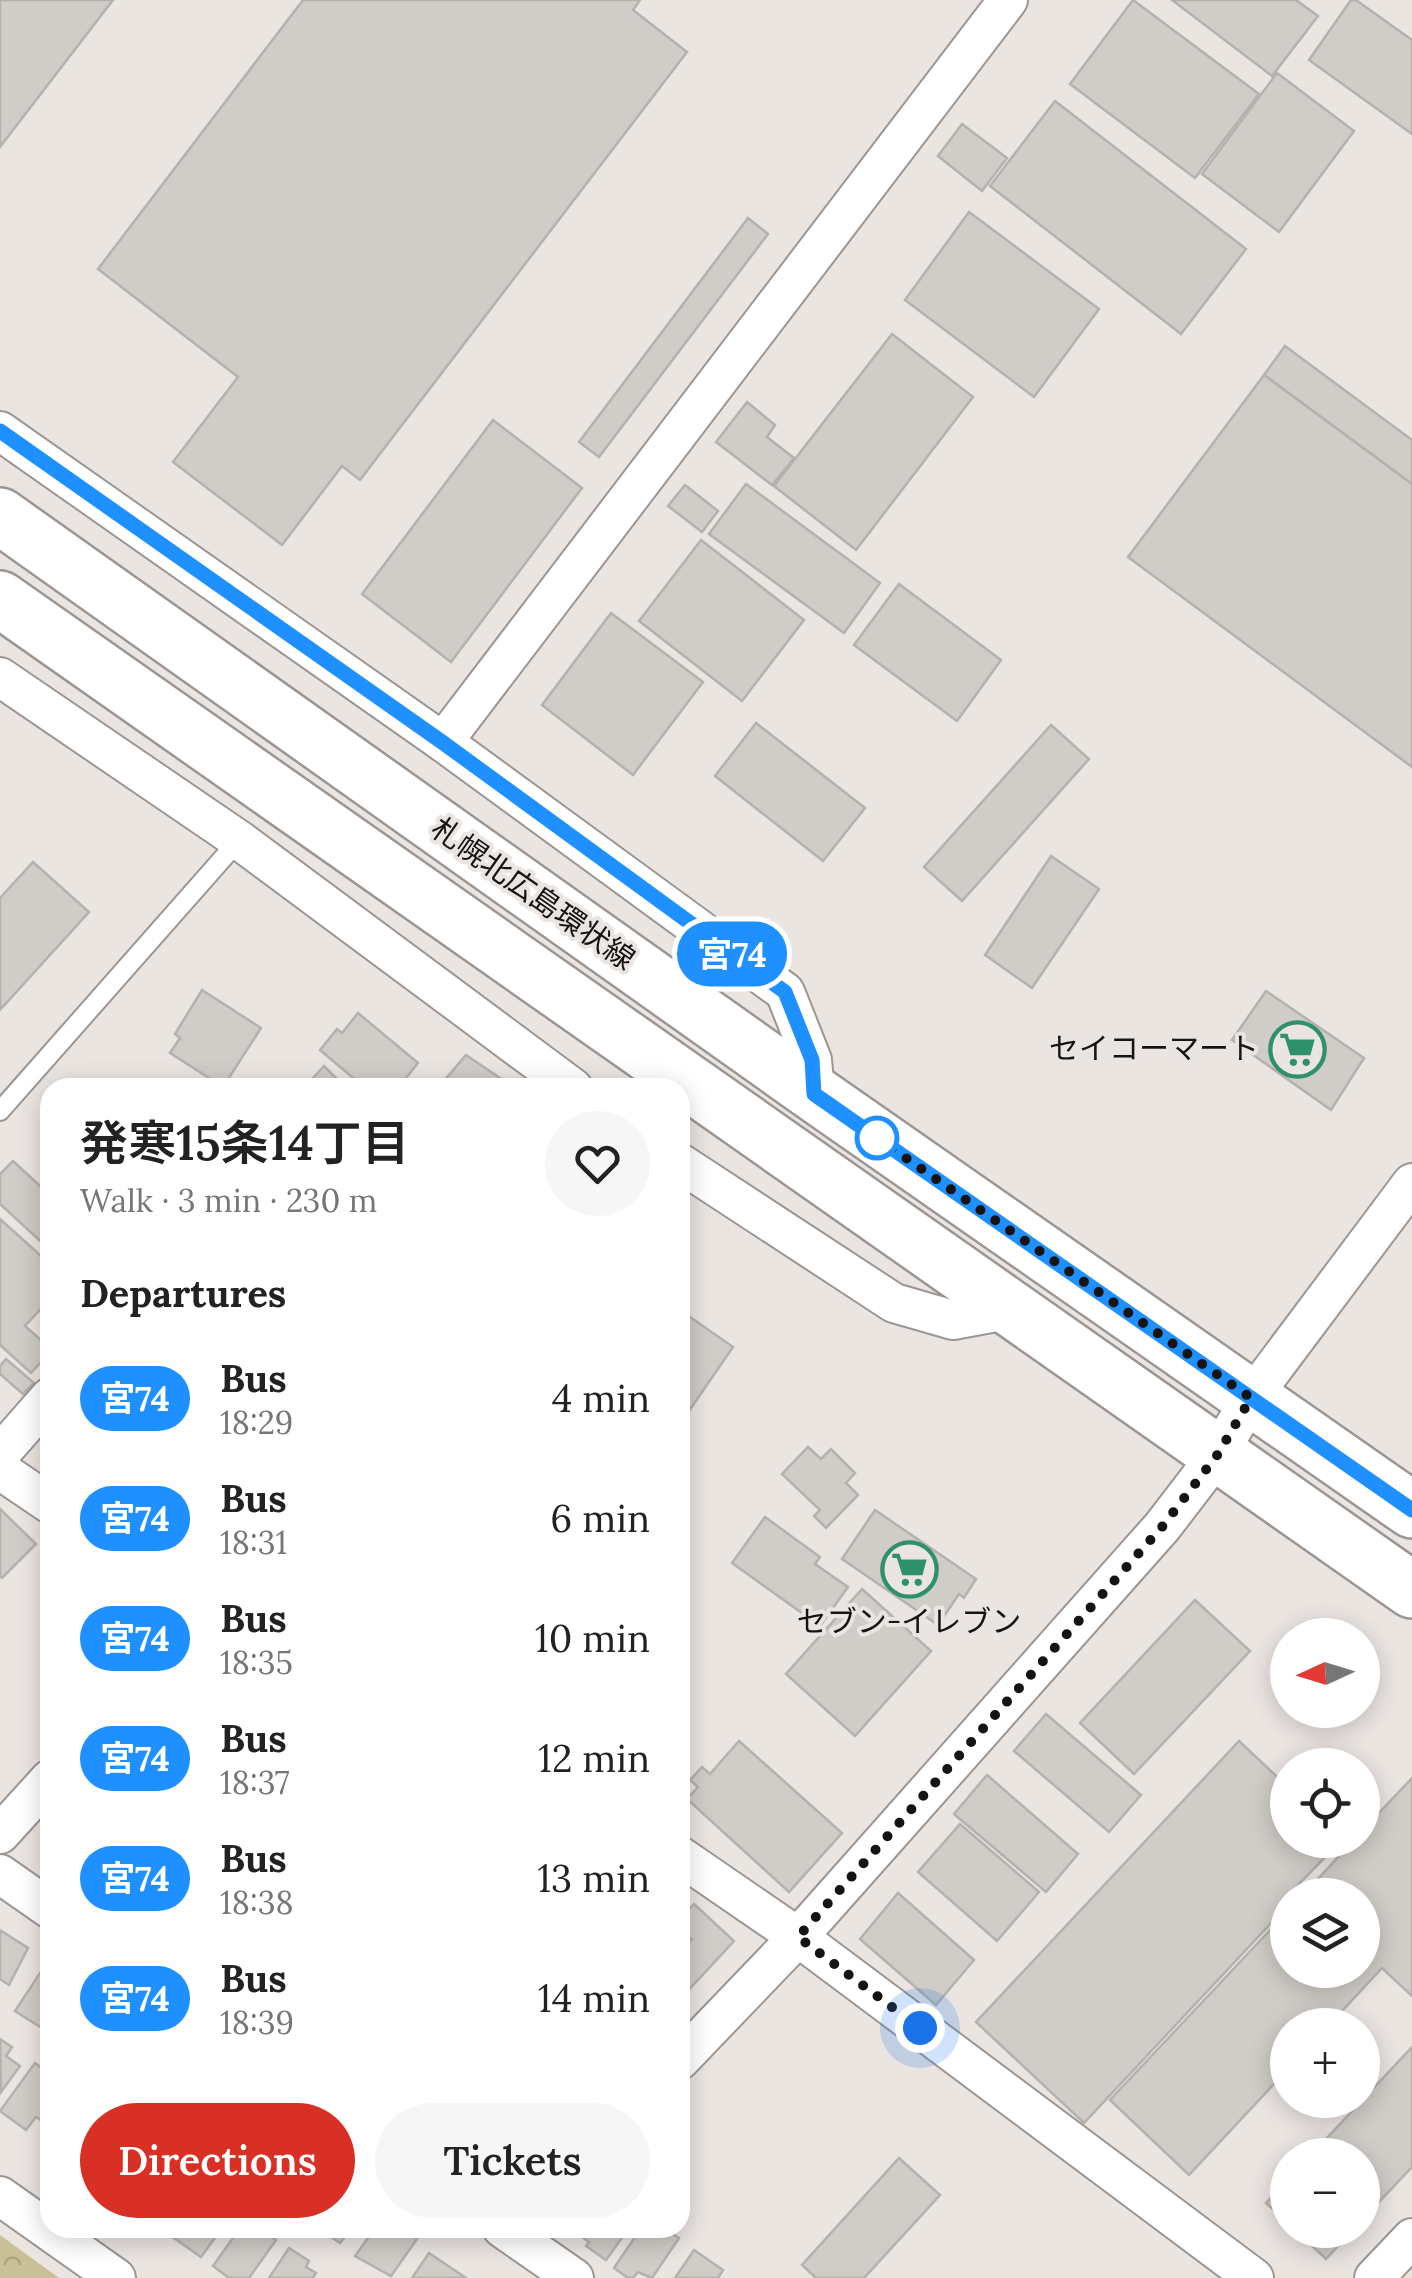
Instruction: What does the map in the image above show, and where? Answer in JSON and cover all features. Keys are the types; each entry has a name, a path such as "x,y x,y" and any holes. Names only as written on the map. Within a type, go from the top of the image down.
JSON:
{"main road":[{"name":"札幌北広島環状線","path":"0,516 814,1094 1412,1510"},
{"path":"0,599 683,1078"},
{"path":"690,1083 1412,1590"}],"street":[{"path":"442,742 1008,0"},
{"path":"0,431 442,742 785,992 812,1060 814,1094"},
{"path":"0,677 239,840 560,1078"},
{"path":"690,1170 894,1303 953,1320 1012,1309"},
{"path":"690,2050 798,1937 1162,1527 1218,1454 1251,1398 1412,1183"},
{"path":"0,1454 40,1408"},
{"path":"0,1470 40,1497"},
{"path":"0,1834 40,1789"},
{"path":"690,1863 798,1937 1254,2278"},
{"path":"0,1874 40,1902"},
{"path":"0,2196 40,2224"},
{"path":"59,2238 116,2278"},
{"path":"522,2238 574,2278"},
{"path":"1374,2278 1412,2238"}],"lane":[{"path":"0,1111 239,840"}],"green space":[{"path":"0,2235 59,2278 0,2278"}],"building":[{"path":"0,0 113,0 0,147"},
{"path":"303,0 640,0 633,10 687,52 360,480 342,466 282,545 173,462 238,377 98,269"},
{"path":"1133,0 1259,94 1195,178 1070,84"},
{"path":"1172,0 1296,0 1318,16 1272,76"},
{"path":"1351,0 1412,40 1412,134 1309,60"},
{"path":"1277,73 1354,131 1279,232 1202,174"},
{"path":"1055,101 1246,249 1181,334 990,186"},
{"path":"962,124 1007,158 982,191 938,156"},
{"path":"969,212 1099,309 1034,397 905,300"},
{"path":"748,218 768,234 599,457 579,442"},
{"path":"892,334 973,397 856,550 774,486"},
{"path":"1285,346 1412,440 1412,484 1264,375"},
{"path":"1264,375 1412,484 1412,767 1128,557"},
{"path":"747,402 775,425 767,437 794,458 772,485 716,442"},
{"path":"493,420 582,488 451,662 362,594"},
{"path":"746,484 880,583 844,633 709,534"},
{"path":"685,485 718,511 702,532 668,506"},
{"path":"701,540 804,620 742,701 639,621"},
{"path":"899,584 1001,660 957,721 854,645"},
{"path":"611,613 703,682 633,775 542,705"},
{"path":"756,723 865,808 823,861 715,776"},
{"path":"1051,725 1089,759 962,901 924,867"},
{"path":"1051,856 1099,889 1032,988 985,955"},
{"path":"33,862 89,912 0,1010 0,898"},
{"path":"202,990 261,1028 229,1078 209,1078 170,1053 180,1038 175,1034"},
{"name":"セイコーマート","path":"1266,991 1364,1058 1331,1110 1232,1040"},
{"path":"358,1013 418,1063 406,1078 353,1078 320,1050 337,1029 342,1033"},
{"path":"466,1055 500,1078 446,1078"},
{"path":"324,1066 336,1078 313,1078"},
{"path":"13,1161 40,1186 40,1241 0,1204 0,1174"},
{"path":"0,1219 40,1255 40,1310 25,1326 40,1339 40,1363 31,1373 0,1345"},
{"path":"690,1317 733,1347 690,1409"},
{"path":"6,1359 34,1383 23,1394 0,1374"},
{"path":"808,1447 821,1459 831,1449 855,1473 846,1483 858,1495 826,1528 814,1516 820,1510 782,1474"},
{"path":"0,1509 36,1544 2,1578 0,1576"},
{"name":"セブン-イレブン","path":"875,1510 976,1579 964,1598 959,1594 938,1625 842,1559"},
{"path":"765,1517 820,1557 815,1564 848,1587 820,1626 732,1563"},
{"path":"862,1589 931,1651 855,1736 786,1674"},
{"path":"1195,1600 1250,1651 1134,1774 1080,1723"},
{"path":"1046,1714 1141,1795 1109,1832 1014,1751"},
{"path":"739,1741 842,1833 789,1892 690,1802 698,1787 690,1780 702,1767 710,1774"},
{"path":"1239,1741 1270,1770 1270,1858 1324,1858 1305,1878 1270,1878 1270,1924 1084,2123 976,2022"},
{"path":"987,1775 1078,1854 1046,1892 954,1814"},
{"path":"1412,1778 1412,1996 1380,1970 1380,1878 1319,1878 1337,1858 1380,1858 1380,1812"},
{"path":"960,1824 1039,1892 997,1941 918,1872"},
{"path":"898,1893 974,1960 936,2005 860,1939"},
{"path":"694,1904 734,1941 690,1988 692,1939 690,1908"},
{"path":"0,1930 28,1948 9,1985 0,1979"},
{"path":"1270,1930 1270,1988 1363,1988 1345,2008 1270,2008 1270,2088 1189,2175 1110,2100"},
{"path":"40,1973 40,2027 15,2011"},
{"path":"0,2039 12,2047 6,2056 20,2066 1,2092"},
{"path":"1412,2047 1412,2167 1380,2201 1380,2138 1327,2138 1346,2118 1380,2118 1380,2081"},
{"path":"35,2063 40,2067 40,2120 36,2117 26,2130 0,2111"},
{"path":"899,2158 940,2195 864,2278 816,2278 802,2265"},
{"path":"174,2238 215,2238 201,2257"},
{"path":"233,2238 276,2240 249,2278 229,2278 213,2266"},
{"path":"368,2238 417,2239 391,2276 355,2256"},
{"path":"584,2238 622,2238 606,2260 586,2246 589,2242"},
{"path":"634,2238 679,2238 652,2278 638,2272 628,2278 614,2268"},
{"path":"289,2248 309,2261 306,2267 316,2273 313,2278 269,2278"},
{"path":"1314,2248 1336,2248 1326,2259"},
{"path":"694,2250 723,2270 718,2278 675,2278"},
{"path":"429,2253 466,2278 412,2278"}],"bus line":[{"name":"宮74","path":"0,431 442,742 785,992 812,1060 814,1094 1412,1510"}],"place":[{"name":"セイコーマート","path":"1298,1049"},
{"name":"セブン-イレブン","path":"909,1569"}],"route":[{"path":"877,1138 1251,1398 1218,1454 1162,1527 798,1937 920,2028"}]}
